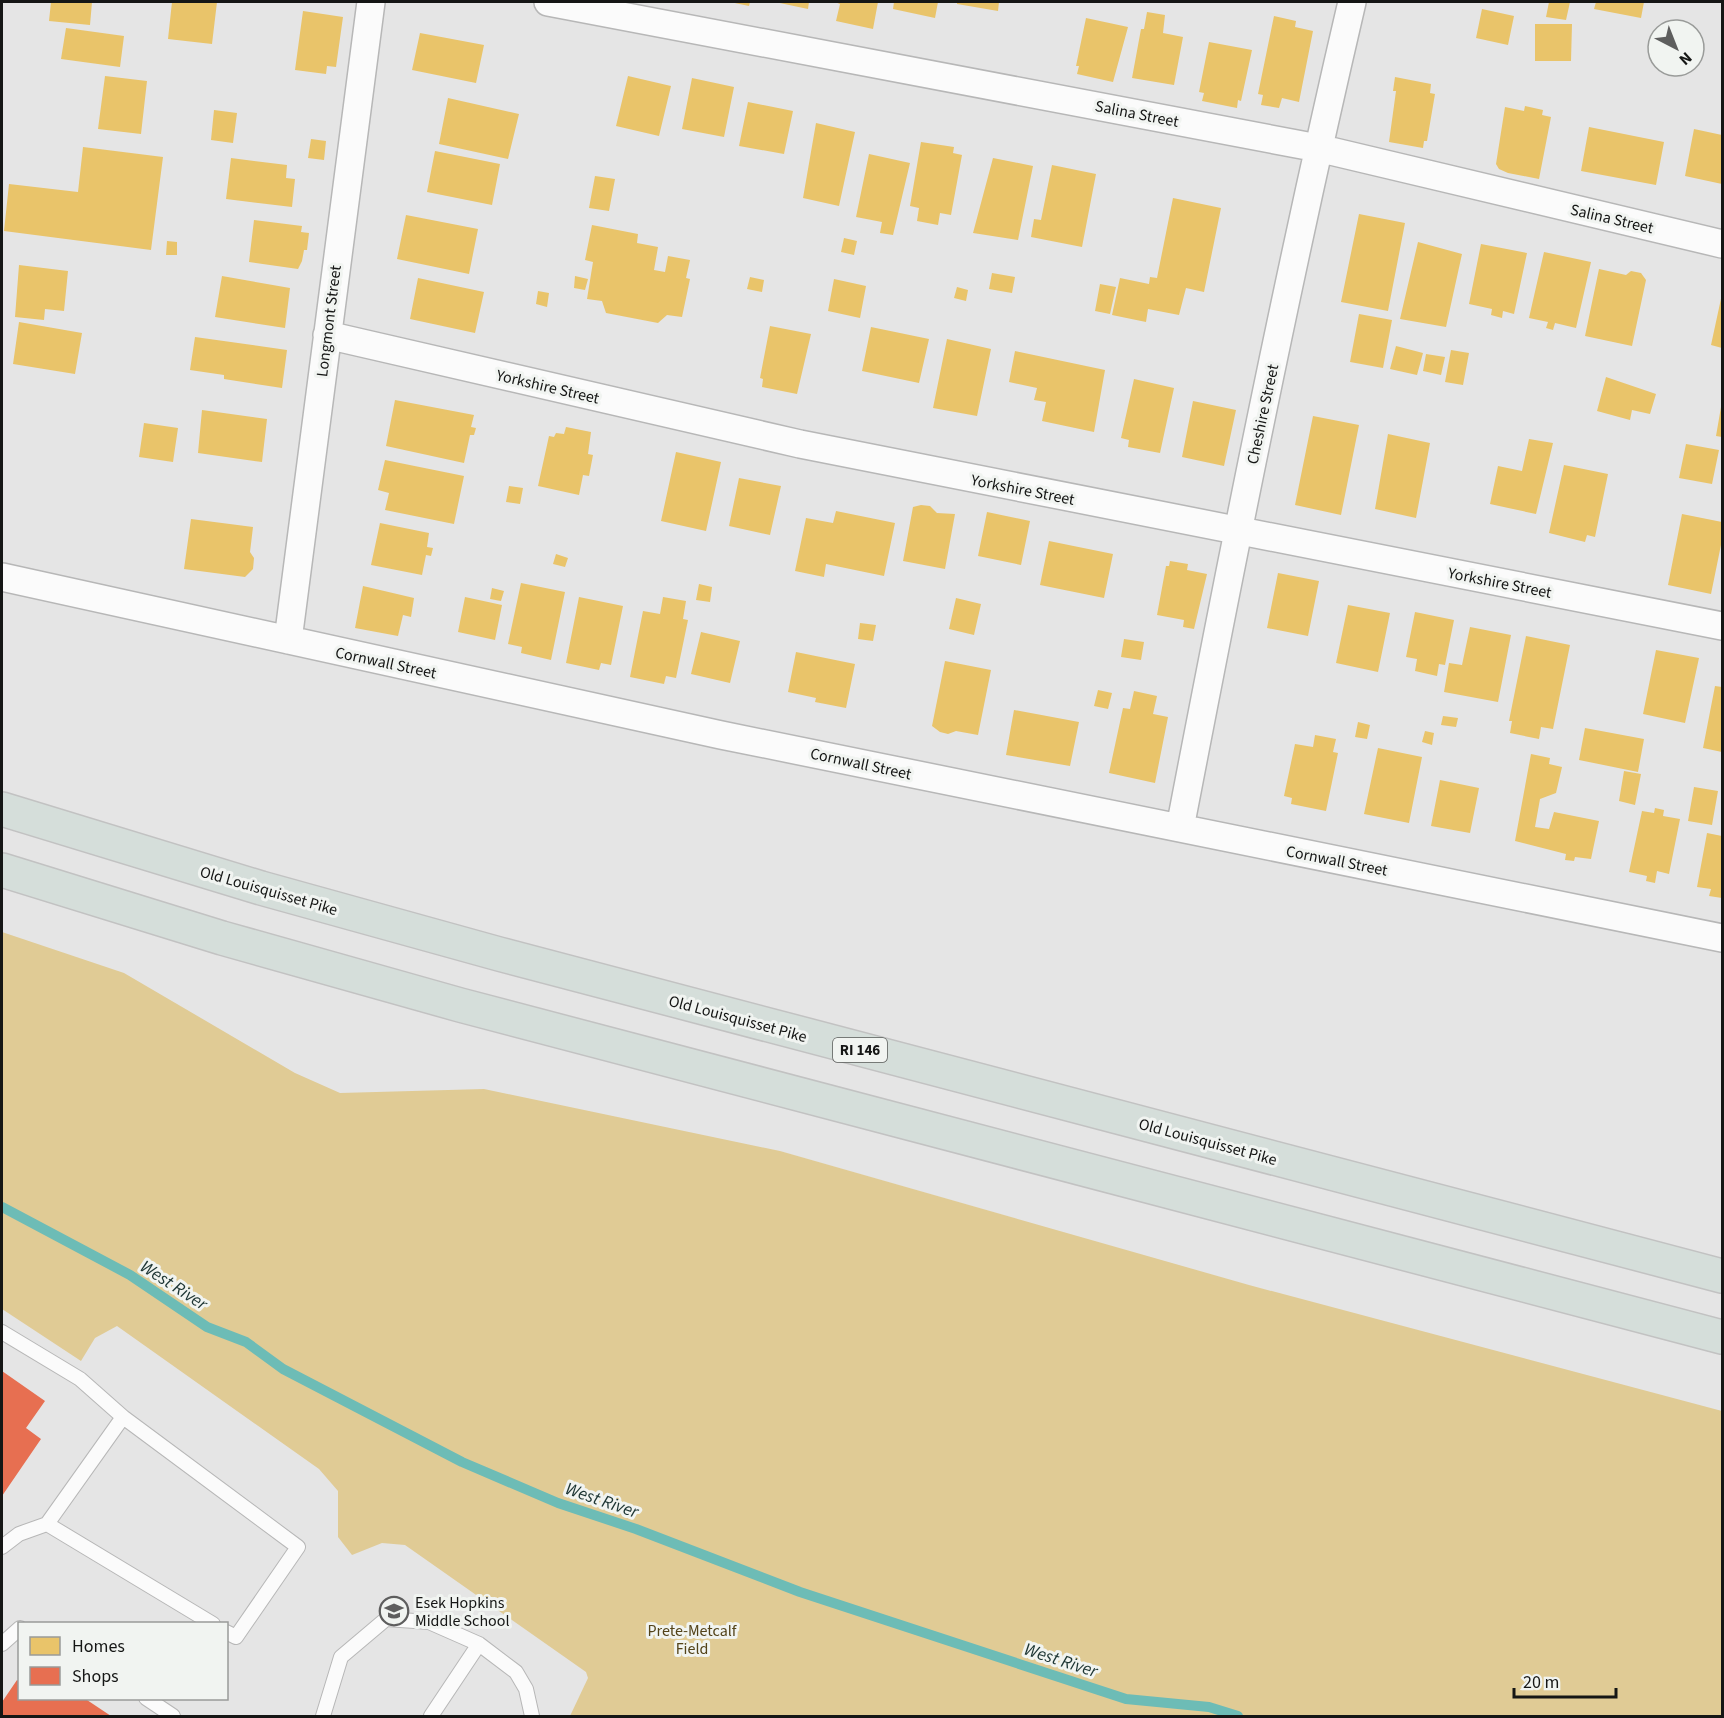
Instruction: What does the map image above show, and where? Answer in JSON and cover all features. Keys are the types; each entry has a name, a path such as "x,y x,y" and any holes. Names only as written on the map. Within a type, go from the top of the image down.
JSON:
{"highway":[{"name":"Old Louisquisset Pike","path":"2,808 240,882 488,951 1722,1276"},
{"path":"2,870 201,932 471,1008 1718,1336"}],"street":[{"name":"Longmont Street","path":"288,640 371,2"},
{"name":"Salina Street","path":"548,2 1318,148 1722,244"},
{"name":"Cheshire Street","path":"1180,828 1237,532 1318,148 1352,2"},
{"name":"Yorkshire Street","path":"327,335 800,444 1722,626"},
{"name":"Cornwall Street","path":"2,577 721,735 1722,938"}],"lane":[{"path":"2,1332 80,1379 123,1417 298,1547 236,1637 228,1633"},
{"path":"2,1547 19,1534 47,1524 123,1417"},
{"path":"47,1524 211,1622"},
{"path":"323,1716 341,1657 386,1619 429,1622 478,1644 516,1672 526,1689 532,1716"},
{"path":"2,1644 18,1630"},
{"path":"430,1716 478,1644"},
{"path":"149,1700 173,1716"}],"green space":[{"name":"Prete-Metcalf Field","path":"2,932 124,973 295,1073 340,1093 484,1089 780,1151 1249,1285 1722,1411 1722,1716 570,1716 588,1678 586,1672 405,1545 382,1543 352,1555 338,1537 338,1491 319,1469 117,1326 95,1338 81,1361 2,1309"}],"building: Homes":[{"path":"51,2 92,2 90,25 49,21"},
{"path":"172,2 217,2 212,44 168,39"},
{"path":"730,2 750,2 749,6"},
{"path":"775,2 809,2 808,9"},
{"path":"835,2 878,2 873,29 836,21 840,4"},
{"path":"894,2 938,2 935,18 893,9"},
{"path":"957,2 999,2 998,11 957,4"},
{"path":"1549,2 1570,2 1566,20 1546,17"},
{"path":"1596,2 1644,2 1641,18 1594,9"},
{"path":"1482,9 1514,16 1508,45 1476,38"},
{"path":"303,11 343,17 336,67 327,66 326,74 295,70"},
{"path":"1147,12 1165,15 1163,33 1183,37 1174,85 1132,78 1141,29 1144,29"},
{"path":"1274,16 1296,21 1295,27 1313,31 1299,102 1282,98 1279,108 1261,105 1263,95 1258,94"},
{"path":"1086,18 1128,27 1113,82 1077,74 1079,66 1076,66"},
{"path":"1535,24 1572,24 1571,61 1535,61"},
{"path":"66,28 124,36 120,67 61,59"},
{"path":"420,33 484,45 476,83 412,70"},
{"path":"1209,42 1252,50 1241,101 1238,100 1237,108 1202,101 1204,93 1199,92"},
{"path":"105,76 147,81 141,134 98,129"},
{"path":"628,76 671,86 659,136 616,126"},
{"path":"1395,77 1431,84 1430,93 1435,94 1427,141 1424,141 1423,148 1389,142 1396,91 1393,91"},
{"path":"692,78 734,87 724,137 682,129"},
{"path":"448,98 519,114 508,159 439,144"},
{"path":"748,102 793,111 784,154 739,146"},
{"path":"1525,106 1543,110 1542,115 1551,117 1539,179 1508,173 1499,169 1496,164 1505,107 1524,111"},
{"path":"214,110 237,113 233,143 211,140"},
{"path":"816,123 855,132 839,206 803,198"},
{"path":"1589,127 1664,142 1656,185 1581,171"},
{"path":"1694,129 1722,135 1722,184 1685,176"},
{"path":"311,139 326,141 324,160 308,158"},
{"path":"921,142 954,147 953,153 962,155 951,215 940,213 938,225 917,221 919,208 910,206"},
{"path":"83,147 163,157 151,250 4,231 9,184 78,192"},
{"path":"435,151 500,164 492,205 427,192"},
{"path":"869,154 910,163 893,235 880,233 882,222 856,217"},
{"path":"231,158 287,165 286,178 295,179 292,207 226,199"},
{"path":"993,158 1033,166 1018,240 973,233"},
{"path":"1052,165 1096,174 1082,247 1031,237 1034,219 1041,220"},
{"path":"595,176 615,179 609,211 589,208"},
{"path":"1173,198 1221,208 1204,292 1186,288 1179,315 1148,309 1146,322 1112,315 1120,278 1149,284 1150,277 1157,278"},
{"path":"1359,214 1405,223 1388,311 1341,302"},
{"path":"406,215 478,229 469,274 397,259"},
{"path":"254,220 302,226 301,232 309,233 307,250 304,250 298,269 249,262"},
{"path":"592,225 638,234 637,243 658,247 654,270 665,272 668,256 690,260 686,278 690,279 682,317 667,315 658,323 606,313 602,301 587,299 593,262 585,260"},
{"path":"844,238 857,241 854,255 841,252"},
{"path":"167,241 177,242 177,255 166,255"},
{"path":"1418,242 1462,254 1446,327 1400,319"},
{"path":"1481,244 1527,253 1514,314 1503,311 1502,318 1491,315 1492,309 1469,304"},
{"path":"1544,252 1591,262 1576,328 1555,323 1553,330 1546,328 1548,322 1529,318"},
{"path":"19,265 68,271 64,311 45,309 44,320 15,317"},
{"path":"1599,269 1626,275 1631,271 1641,273 1646,280 1632,346 1585,336"},
{"path":"992,273 1015,277 1012,293 989,289"},
{"path":"222,276 290,288 285,328 215,317"},
{"path":"575,276 588,279 585,290 574,288"},
{"path":"750,277 764,280 762,292 747,289"},
{"path":"418,278 484,292 475,333 410,319"},
{"path":"834,279 866,286 860,318 828,311"},
{"path":"1100,284 1116,287 1110,314 1095,311"},
{"path":"957,287 968,290 966,301 954,298"},
{"path":"538,291 549,293 547,307 536,304"},
{"path":"1722,294 1722,348 1711,345"},
{"path":"1359,314 1392,320 1383,368 1350,362"},
{"path":"19,322 82,333 75,374 13,364"},
{"path":"770,326 811,334 797,394 762,387 763,379 760,378"},
{"path":"871,327 929,339 919,383 862,371"},
{"path":"195,337 287,350 282,388 224,379 224,375 190,370"},
{"path":"947,339 991,349 977,416 933,408"},
{"path":"1396,346 1423,353 1417,375 1390,369"},
{"path":"1451,350 1469,353 1463,385 1445,382"},
{"path":"1015,351 1105,370 1094,432 1042,421 1046,402 1034,400 1037,388 1009,382"},
{"path":"1426,354 1445,357 1441,375 1423,371"},
{"path":"1606,377 1656,394 1650,414 1632,410 1630,420 1597,411"},
{"path":"1134,379 1174,388 1160,453 1128,447 1129,440 1121,438"},
{"path":"395,400 474,415 471,427 476,428 474,435 470,435 464,463 386,446"},
{"path":"1193,401 1236,410 1224,466 1182,457"},
{"path":"1722,407 1722,437 1716,436"},
{"path":"202,410 267,419 262,462 198,453"},
{"path":"1313,416 1359,425 1341,515 1295,505"},
{"path":"144,423 178,428 173,462 139,457"},
{"path":"566,427 591,432 588,454 593,455 589,476 583,475 579,495 538,486 549,436 554,437 556,433 564,434"},
{"path":"1388,434 1430,443 1416,518 1375,509"},
{"path":"1529,439 1553,443 1536,514 1490,504 1498,466 1522,471"},
{"path":"1686,444 1719,450 1712,484 1679,478"},
{"path":"676,452 721,462 706,531 661,521"},
{"path":"385,460 464,476 454,524 385,510 389,493 378,490"},
{"path":"1564,465 1608,474 1595,537 1587,535 1585,542 1549,533"},
{"path":"739,478 781,486 770,535 729,526"},
{"path":"509,486 523,488 520,504 506,502"},
{"path":"930,506 937,513 955,514 945,569 903,561 913,507"},
{"path":"836,511 895,523 884,576 826,564 824,577 795,571 806,518 833,523"},
{"path":"987,512 1030,521 1021,565 978,556"},
{"path":"1682,514 1722,522 1722,540 1711,594 1668,585"},
{"path":"191,519 253,527 250,552 254,558 253,569 245,577 184,569"},
{"path":"380,523 429,533 427,547 433,548 431,556 426,555 422,575 371,565"},
{"path":"1049,541 1113,554 1104,598 1040,585"},
{"path":"556,554 568,558 565,567 553,564"},
{"path":"1170,561 1188,564 1187,570 1207,574 1194,629 1183,627 1184,620 1157,615 1166,566 1169,566"},
{"path":"1278,573 1319,581 1308,636 1267,628"},
{"path":"521,583 565,592 551,660 521,653 522,647 508,644"},
{"path":"699,584 712,587 710,602 696,600"},
{"path":"363,586 414,598 411,617 403,615 398,636 355,628"},
{"path":"492,588 504,591 501,601 490,599"},
{"path":"465,597 502,605 495,640 458,632"},
{"path":"579,597 623,606 611,665 601,663 599,670 566,663"},
{"path":"663,597 686,601 683,619 688,620 676,678 666,676 664,684 630,677 643,611 660,614"},
{"path":"956,598 981,604 974,635 949,629"},
{"path":"1348,605 1390,613 1378,672 1336,663"},
{"path":"1415,612 1454,620 1445,665 1439,664 1437,676 1415,671 1417,659 1406,657"},
{"path":"860,623 876,625 873,641 858,639"},
{"path":"1470,627 1511,635 1498,702 1444,692 1449,663 1462,665"},
{"path":"701,632 740,641 730,683 691,674"},
{"path":"1526,636 1570,645 1553,729 1541,727 1539,739 1510,733 1512,721 1509,721"},
{"path":"1124,639 1144,642 1141,660 1121,657"},
{"path":"1656,650 1699,658 1685,723 1643,714"},
{"path":"796,652 855,664 846,708 815,702 816,698 788,692"},
{"path":"945,661 991,670 978,735 956,731 948,734 932,726"},
{"path":"1715,686 1722,687 1722,752 1703,748"},
{"path":"1098,690 1112,693 1108,709 1094,706"},
{"path":"1134,691 1157,696 1153,714 1168,717 1155,783 1109,773 1123,708 1130,709"},
{"path":"1014,710 1079,722 1070,766 1006,755"},
{"path":"1443,716 1458,718 1456,727 1441,725"},
{"path":"1358,722 1370,725 1367,739 1355,737"},
{"path":"1585,728 1644,739 1638,772 1579,760"},
{"path":"1425,731 1434,733 1432,745 1422,742"},
{"path":"1315,735 1336,739 1333,752 1338,753 1326,811 1291,804 1292,798 1284,796 1295,744 1313,747"},
{"path":"1378,748 1422,757 1409,823 1364,814"},
{"path":"1531,754 1550,758 1549,764 1562,767 1556,793 1540,799 1535,827 1549,829 1554,812 1599,821 1591,859 1575,857 1574,861 1565,860 1566,854 1515,841"},
{"path":"1624,771 1641,774 1635,805 1619,801"},
{"path":"1440,780 1479,788 1470,833 1431,826"},
{"path":"1694,787 1718,791 1712,825 1688,821"},
{"path":"1655,808 1664,810 1663,816 1680,819 1669,874 1657,871 1655,883 1646,881 1647,876 1629,872 1642,811 1654,813"},
{"path":"1707,833 1722,836 1722,898 1709,896 1711,889 1697,887"}],"building: Shops":[{"path":"2,1371 45,1401 26,1428 41,1439 2,1496"},
{"path":"17,1680 18,1700 87,1700 111,1716 2,1716 2,1702"}],"waterway":[{"name":"West River","path":"2,1207 130,1275 207,1327 246,1342 283,1369 462,1462 558,1503 636,1529 800,1592 1126,1699 1209,1707 1238,1716"}],"place":[{"name":"Esek Hopkins Middle School","path":"394,1611"}]}
